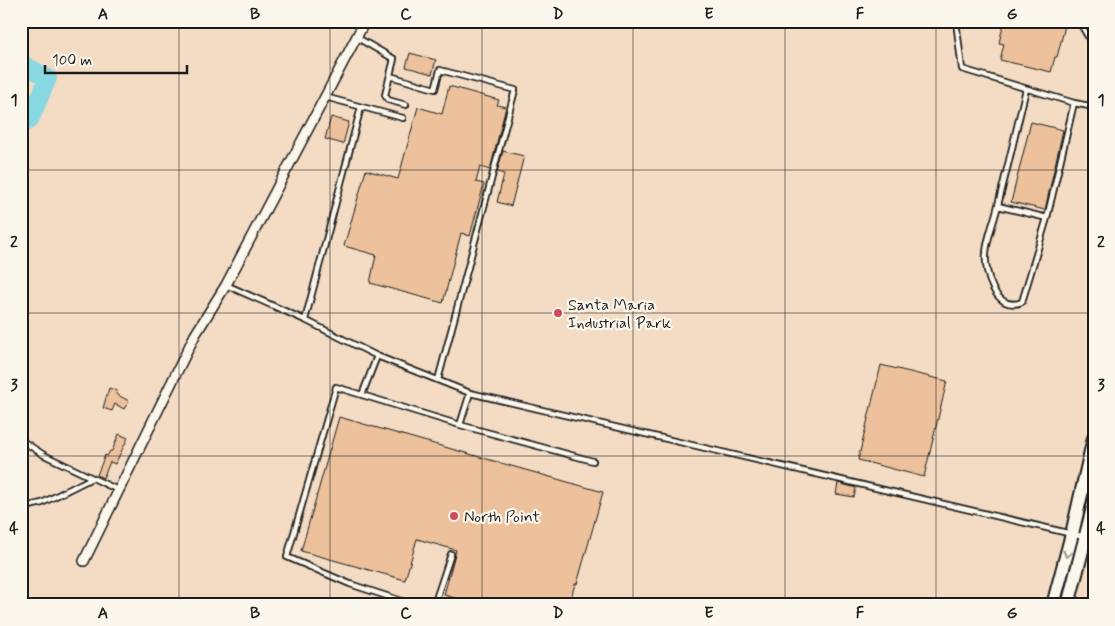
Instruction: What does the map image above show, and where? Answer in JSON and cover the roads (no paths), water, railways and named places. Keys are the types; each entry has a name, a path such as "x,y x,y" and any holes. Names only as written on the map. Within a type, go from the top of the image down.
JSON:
{"street":[{"path":"84,560 195,335 226,285 364,21"},
{"path":"1053,605 1072,534 1094,438"},
{"path":"1068,605 1094,504"}],"lane":[{"path":"956,21 962,69 1074,103 1094,107"},
{"path":"1079,21 1094,47"},
{"path":"356,37 394,59 385,95 386,98 406,105"},
{"path":"390,76 435,89 440,70 516,90 438,380"},
{"path":"1026,89 986,252 986,275 996,294 1004,301 1016,304 1022,302 1048,218 1074,103"},
{"path":"325,97 403,118"},
{"path":"305,320 361,107"},
{"path":"998,206 1048,218"},
{"path":"226,285 305,320 377,356 470,393 1086,538"},
{"path":"362,395 377,356"},
{"path":"414,605 350,584 287,557 336,387 460,425 593,461"},
{"path":"460,425 470,393"},
{"path":"21,440 44,455 118,490"},
{"path":"21,508 42,502 92,478"},
{"path":"434,605 451,554"}],"waterway":[{"path":"21,63 48,78 30,120 21,125"},
{"path":"21,601 25,605"}],"place":[{"name":"Santa Maria Industrial Park","path":"558,313"},
{"name":"North Point","path":"454,516"}]}
